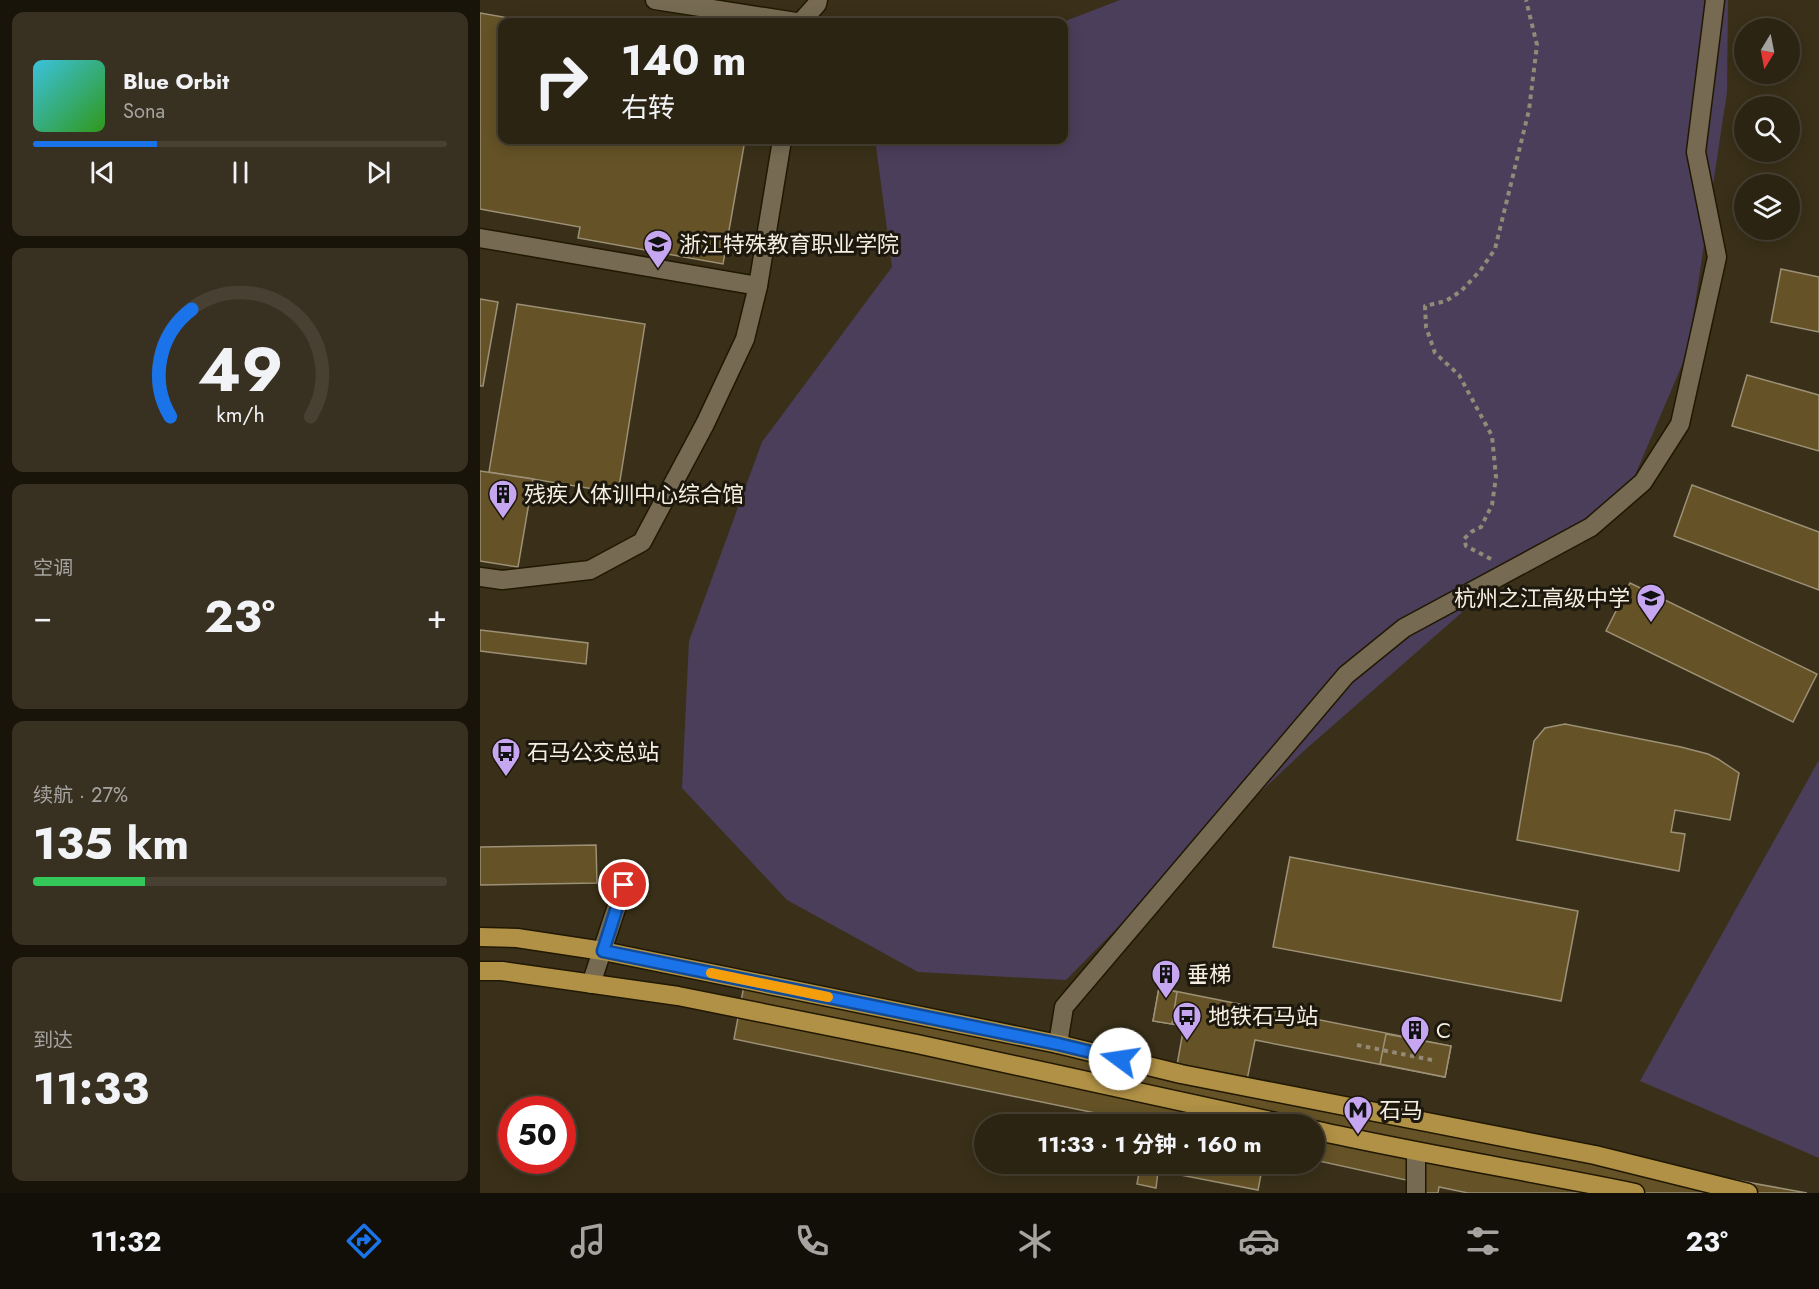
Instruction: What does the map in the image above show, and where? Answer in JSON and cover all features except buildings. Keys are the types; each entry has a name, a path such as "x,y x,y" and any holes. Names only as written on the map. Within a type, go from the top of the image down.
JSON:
{"main road":[{"path":"480,937 517,938 603,951 1058,1044 1181,1074 1595,1155 1748,1193"},
{"path":"480,971 501,971 678,996 917,1044 1238,1114"},
{"path":"1325,1133 1416,1153 1635,1193"}],"street":[{"path":"655,0 770,18"},
{"path":"804,18 818,0"},
{"path":"1058,1044 1065,1007 1346,675 1404,628 1591,527 1643,482 1680,424 1717,257 1696,152 1715,0"},
{"path":"480,577 502,580 590,570 642,542 705,424 746,339 758,286 781,144"},
{"path":"480,238 758,286"},
{"path":"591,984 624,885"},
{"path":"1416,1153 1416,1193"}],"path":[{"path":"1495,579 1497,567 1490,557 1466,546 1464,539 1481,527 1492,505 1496,477 1492,436 1459,375 1435,353 1426,327 1425,306 1446,302 1461,291 1480,271 1495,249 1529,110 1537,45 1526,0"},
{"path":"1357,1045 1432,1060"}],"shaded area":[{"path":"1120,0 1728,0 1727,92 1688,351 1624,501 1483,594 1306,749 1134,911 1066,980 918,972 787,900 682,788 689,641 762,442 892,267 876,146 879,144 1068,144 1068,20"},
{"path":"1819,760 1819,1158 1640,1081"}],"slow traffic":[{"path":"711,973 828,997"}],"place":[{"name":"浙江特殊教育职业学院","path":"658,270"},
{"name":"残疾人体训中心综合馆","path":"503,520"},
{"name":"杭州之江高级中学","path":"1651,624"},
{"name":"石马公交总站","path":"506,778"},
{"name":"垂梯","path":"1166,1000"},
{"name":"地铁石马站","path":"1187,1042"},
{"name":"C","path":"1415,1056"},
{"name":"石马","path":"1358,1136"}],"route":[{"path":"624,885 603,951 1058,1044 1120,1059"}]}
